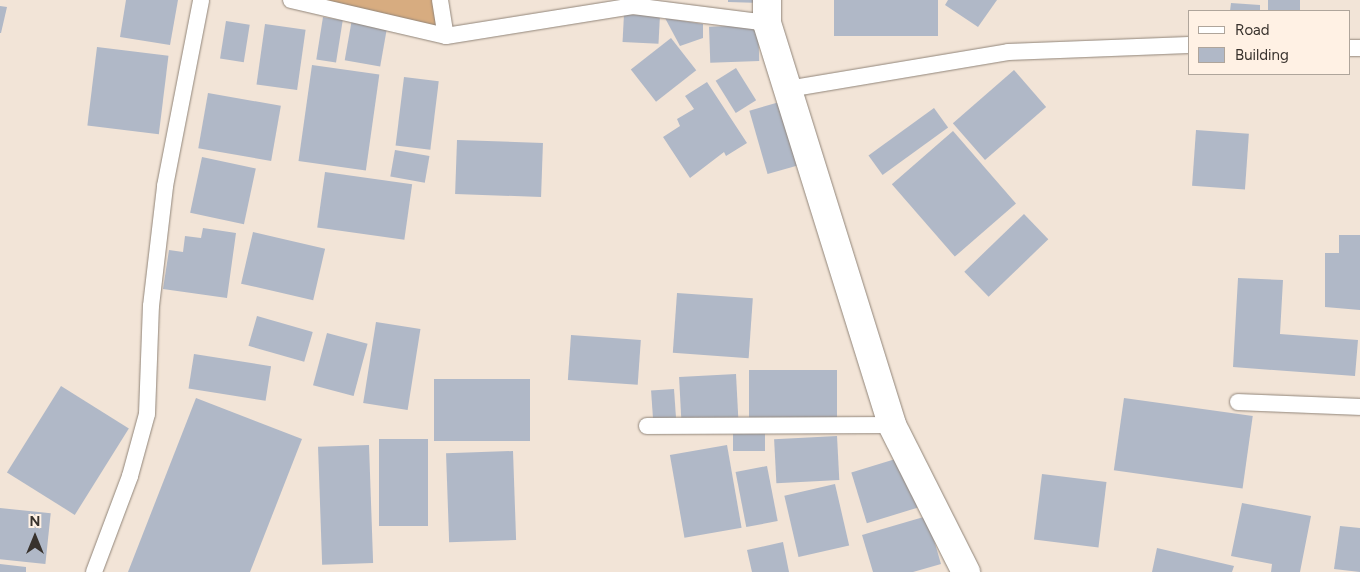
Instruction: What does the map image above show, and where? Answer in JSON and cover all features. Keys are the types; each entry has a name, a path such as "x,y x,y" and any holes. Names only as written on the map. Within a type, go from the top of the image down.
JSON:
{"street":[{"path":"767,12 788,89 892,425 966,572"}],"lane":[{"path":"94,572 130,476 147,414 151,306 165,186 201,0"},
{"path":"291,0 446,36 634,6 767,12"},
{"path":"440,0 446,36"},
{"path":"788,89 1008,52 1188,45"},
{"path":"1238,402 1360,407"},
{"path":"647,426 892,425"}],"shaded area":[{"path":"291,0 440,0 446,36"}],"building":[{"path":"126,0 178,0 170,45 120,37"},
{"path":"728,0 761,0 761,3 728,2"},
{"path":"834,0 938,0 938,36 834,36"},
{"path":"948,0 997,0 978,27 945,5"},
{"path":"1268,0 1300,0 1300,10 1268,10"},
{"path":"1231,3 1260,5 1260,10 1230,10"},
{"path":"0,6 7,7 1,33 0,33"},
{"path":"624,14 660,16 658,44 623,42"},
{"path":"323,17 343,20 336,63 316,59"},
{"path":"665,18 703,24 703,38 680,46"},
{"path":"352,19 387,25 380,67 345,60"},
{"path":"226,21 250,25 244,62 220,59"},
{"path":"265,24 306,30 297,90 257,84"},
{"path":"758,25 759,61 710,63 709,27"},
{"path":"671,38 696,70 656,102 631,69"},
{"path":"97,47 168,56 159,134 87,125"},
{"path":"312,65 379,74 366,171 299,161"},
{"path":"736,68 756,100 736,113 716,81"},
{"path":"1014,70 1046,107 985,160 953,123"},
{"path":"404,77 439,81 430,150 396,145"},
{"path":"707,82 747,143 726,156 724,152 690,178 663,137 680,126 677,119 694,109 685,96"},
{"path":"208,93 281,106 271,161 198,148"},
{"path":"783,101 801,164 768,174 749,111"},
{"path":"934,108 948,127 883,175 868,156"},
{"path":"1196,130 1249,134 1245,190 1192,186"},
{"path":"953,131 1016,203 955,257 892,184"},
{"path":"457,140 543,143 541,197 455,194"},
{"path":"395,150 429,156 425,183 390,177"},
{"path":"202,157 256,168 244,224 190,213"},
{"path":"325,172 412,184 404,240 317,227"},
{"path":"1024,214 1048,239 989,297 964,272"},
{"path":"203,228 236,233 227,298 163,289 169,250 183,252 185,236 201,238"},
{"path":"253,232 325,249 313,300 241,284"},
{"path":"1339,235 1360,235 1360,310 1325,307 1325,253 1339,253"},
{"path":"1238,278 1283,280 1280,334 1358,340 1355,376 1233,367"},
{"path":"677,293 753,298 749,358 673,353"},
{"path":"257,316 313,332 304,362 248,346"},
{"path":"376,322 420,329 408,410 363,403"},
{"path":"327,333 368,344 354,396 313,385"},
{"path":"571,335 641,340 638,385 568,380"},
{"path":"194,354 271,366 266,401 189,389"},
{"path":"749,370 837,370 837,419 749,419"},
{"path":"736,374 738,419 681,422 679,377"},
{"path":"434,379 530,379 530,441 434,441"},
{"path":"61,386 129,428 75,515 7,473"},
{"path":"674,389 676,419 653,421 651,391"},
{"path":"196,398 302,439 250,572 128,572"},
{"path":"1124,398 1253,416 1243,488 1114,470"},
{"path":"733,430 765,430 765,451 733,451"},
{"path":"837,436 839,480 776,483 774,439"},
{"path":"379,439 428,439 428,526 379,526"},
{"path":"369,445 373,563 322,565 318,447"},
{"path":"727,445 742,528 684,538 670,455"},
{"path":"513,451 516,540 449,542 446,453"},
{"path":"902,457 917,508 867,523 851,472"},
{"path":"767,466 778,521 746,527 736,472"},
{"path":"1042,474 1107,482 1098,547 1034,540"},
{"path":"835,484 849,545 799,557 784,496"},
{"path":"1242,503 1311,516 1300,572 1271,572 1272,564 1231,556"},
{"path":"0,508 51,513 45,564 0,559"},
{"path":"927,516 941,564 913,572 873,572 862,535"},
{"path":"1340,526 1360,528 1360,572 1334,569"},
{"path":"783,542 789,572 752,572 747,550"},
{"path":"1157,548 1234,566 1232,572 1152,572"},
{"path":"0,564 26,567 26,572 0,572"}]}
